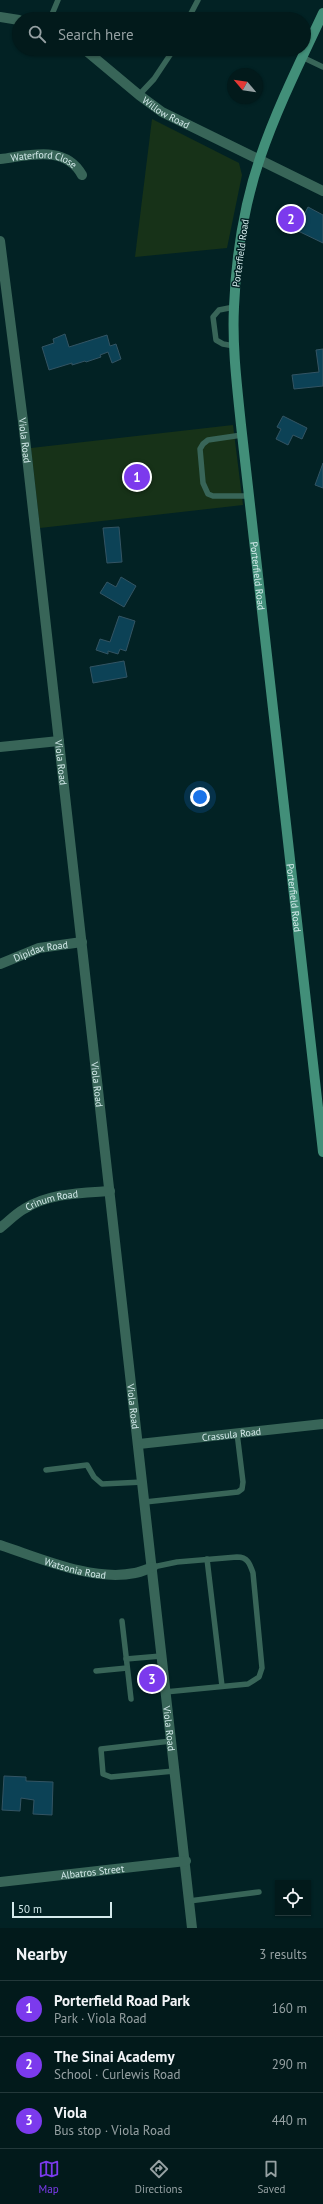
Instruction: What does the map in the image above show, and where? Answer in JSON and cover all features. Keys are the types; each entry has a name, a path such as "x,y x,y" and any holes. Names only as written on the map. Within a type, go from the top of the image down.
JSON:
{"street":[{"name":"Porterfield Road","path":"311,37 323,12"},
{"path":"0,17 12,19"},
{"name":"Willow Road","path":"92,56 162,112 189,126 260,158 323,191"},
{"name":"Porterfield Road","path":"302,56 260,158 247,206 237,267 234,307 234,346 248,496 323,1152"},
{"name":"Waterford Close","path":"0,159 58,155 75,164 82,175"},
{"name":"Viola Road","path":"0,241 5,306 59,741 153,1567 174,1771 186,1861 192,1928"},
{"path":"0,747 59,741"},
{"name":"Dipidax Road","path":"0,964 38,948 82,942"},
{"name":"Crinum Road","path":"0,1228 24,1209 41,1200 59,1196 110,1190"},
{"name":"Crassula Road","path":"139,1444 323,1424"},
{"name":"Watsonia Road","path":"0,1545 73,1568 99,1573 135,1573 153,1567"},
{"name":"Albatros Street","path":"0,1882 186,1861"}],"lane":[{"path":"53,12 58,0"},
{"path":"192,12 198,0"},
{"path":"139,95 154,79 169,56"},
{"path":"302,56 323,67"},
{"path":"234,307 219,310 213,316 216,340 223,344 234,346"},
{"path":"242,435 208,440 203,444 200,449 203,483 208,494 213,496 248,496"},
{"path":"145,1502 238,1492 242,1489 243,1482 237,1433"},
{"path":"46,1470 87,1465 94,1477 102,1484 143,1482"},
{"path":"153,1567 207,1559 244,1558 251,1565 253,1573 261,1674 256,1680 248,1684 166,1692"},
{"path":"207,1559 222,1686"},
{"path":"122,1621 131,1699"},
{"path":"126,1659 161,1656"},
{"path":"96,1671 127,1668"},
{"path":"171,1741 101,1749 103,1774 111,1777 174,1771"},
{"path":"189,1901 259,1892"}],"green space":[{"path":"152,119 239,163 242,175 227,248 135,257"},
{"path":"233,425 243,505 40,528 31,448"}],"building":[{"path":"308,207 323,215 323,243 296,230"},
{"path":"65,334 69,347 107,335 110,346 116,344 121,359 112,363 108,352 100,355 101,357 86,362 72,365 72,363 49,370 42,347 54,343 53,339"},
{"path":"323,349 323,386 294,389 292,375 319,372 316,350"},
{"path":"283,416 307,428 302,439 293,435 288,445 276,439 281,429 277,427"},
{"path":"323,463 323,488 315,485"},
{"path":"119,527 122,562 107,563 103,528"},
{"path":"121,577 136,586 124,607 100,593 107,582 116,587"},
{"path":"119,616 135,621 126,651 120,649 118,654 108,651 108,654 96,650 100,639 110,642"},
{"path":"124,661 127,677 93,683 90,667"},
{"path":"4,1776 26,1777 26,1781 53,1782 52,1815 33,1814 34,1800 21,1798 20,1811 2,1810"}],"place":[{"name":"The Sinai Academy","path":"291,219"},
{"name":"Porterfield Road Park","path":"137,477"},
{"name":"Viola","path":"152,1679"}]}
